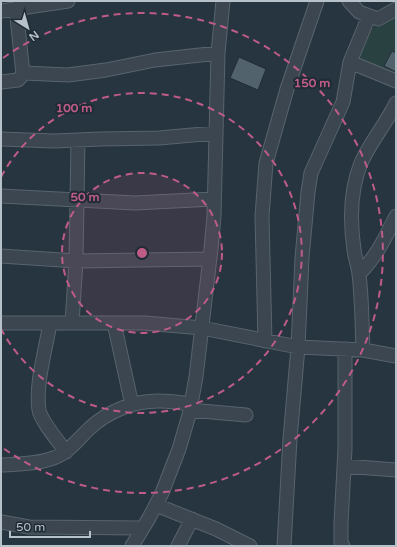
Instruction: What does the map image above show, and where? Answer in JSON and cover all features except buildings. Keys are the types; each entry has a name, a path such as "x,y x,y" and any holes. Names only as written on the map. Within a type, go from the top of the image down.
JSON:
{"street":[{"path":"1,11 68,1"},
{"path":"132,546 156,505 179,449 191,407 210,259 214,199 218,53 224,1"},
{"path":"265,341 262,216 266,163 287,89 317,1"},
{"path":"349,1 359,12 378,19 396,9"},
{"path":"16,8 23,74"},
{"path":"284,546 290,439 298,347 302,258 311,173 343,102 350,62 369,16"},
{"path":"1,82 18,80 24,72 68,75 106,70 155,60 218,53"},
{"path":"350,62 396,81"},
{"path":"363,350 359,274 354,251 352,222 353,193 360,164 396,103"},
{"path":"1,139 54,141 159,138 215,133"},
{"path":"72,323 76,261 78,140"},
{"path":"1,196 135,203 214,199"},
{"path":"359,274 371,262 382,246 396,216"},
{"path":"1,256 76,261 210,259"},
{"path":"1,323 145,323 202,328 298,347 363,350 396,356"},
{"path":"50,323 40,382 39,411 66,452"},
{"path":"114,323 132,405"},
{"path":"343,546 341,544 341,523 344,466 345,349"},
{"path":"1,465 38,462 55,457 66,452 94,424 116,411 140,402 161,401 246,415"},
{"path":"344,466 396,470"},
{"path":"156,505 192,519 250,546"},
{"path":"178,546 192,519"},
{"path":"1,522 29,527 143,528"}],"green space":[{"path":"396,17 396,76 359,61 358,57 371,29"}]}
